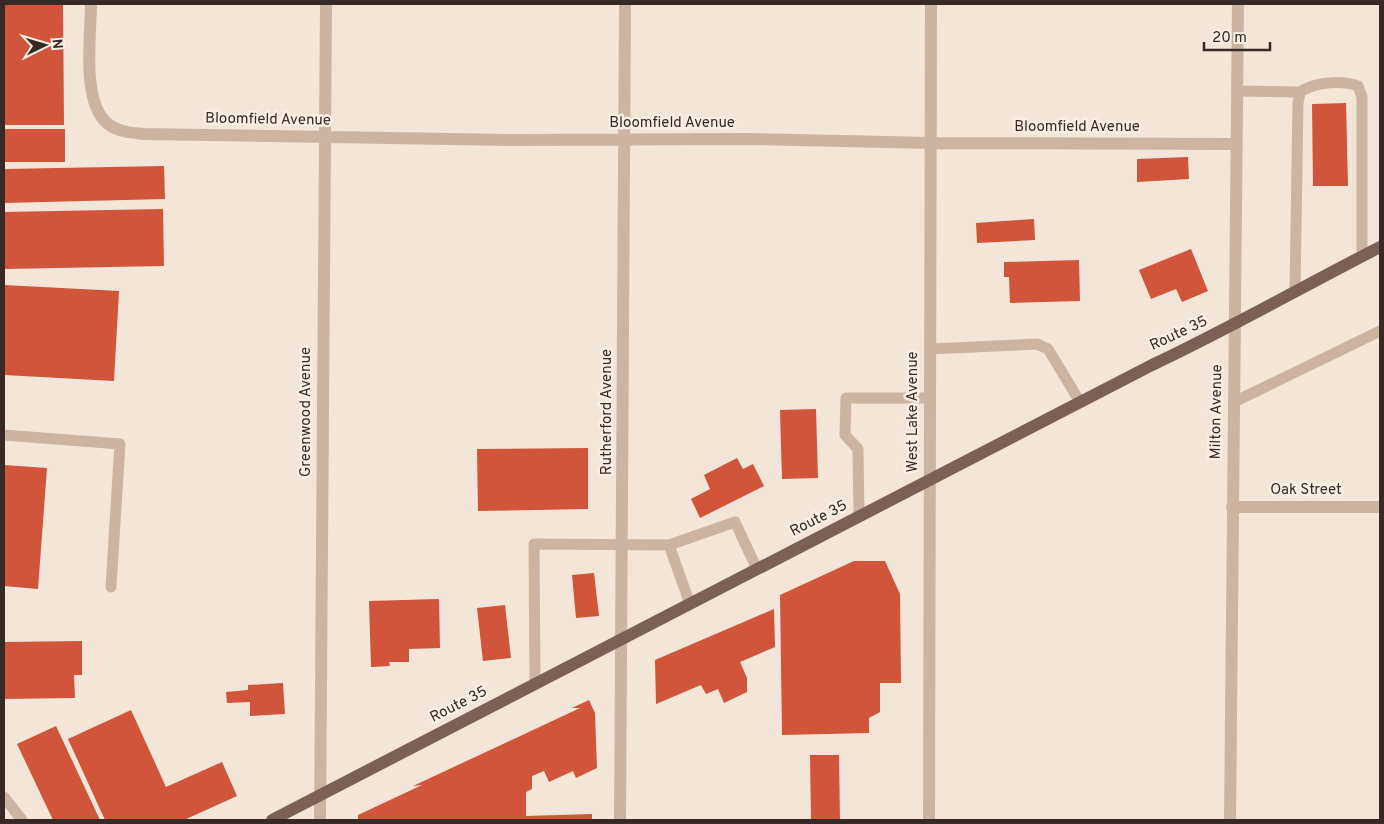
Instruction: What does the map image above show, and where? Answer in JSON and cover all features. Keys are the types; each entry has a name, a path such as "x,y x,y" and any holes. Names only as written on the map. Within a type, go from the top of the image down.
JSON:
{"main road":[{"name":"Route 35","path":"272,820 1080,402 1235,326 1295,291 1380,248"}],"street":[{"name":"Bloomfield Avenue","path":"91,4 91,89 95,108 109,125 122,131 145,134 509,140 624,139 1237,144"},
{"name":"Greenwood Avenue","path":"320,820 326,4"},
{"name":"Rutherford Avenue","path":"620,820 626,4"},
{"name":"West Lake Avenue","path":"929,820 932,4"},
{"name":"Milton Avenue","path":"1230,820 1238,4"},
{"name":"Oak Street","path":"1232,507 1380,507"}],"lane":[{"path":"1238,91 1300,92 1309,86 1347,82 1358,86 1362,97 1362,256"},
{"path":"1295,291 1298,103 1300,92"},
{"path":"1234,402 1380,331"},
{"path":"930,349 1037,344 1048,349 1080,402"},
{"path":"859,516 858,449 846,435 846,398 930,398"},
{"path":"4,435 120,444 111,587"},
{"path":"535,684 534,544 669,545 735,522 757,569"},
{"path":"669,545 690,604"},
{"path":"4,797 22,820"}],"building":[{"path":"4,4 63,4 64,125 4,125"},
{"path":"1346,103 1348,186 1313,186 1312,104"},
{"path":"4,129 65,129 65,162 4,162"},
{"path":"1188,157 1189,179 1137,182 1137,159"},
{"path":"164,166 165,199 4,203 4,169"},
{"path":"163,209 164,266 4,269 4,212"},
{"path":"1034,219 1035,240 977,243 976,223"},
{"path":"1191,249 1208,291 1182,302 1176,289 1151,299 1139,270"},
{"path":"1079,260 1080,301 1010,303 1009,277 1004,277 1004,262"},
{"path":"4,285 119,291 114,381 4,375"},
{"path":"816,409 818,478 782,479 780,410"},
{"path":"588,448 588,509 478,511 477,449"},
{"path":"737,458 743,469 753,464 764,486 700,518 691,499 710,489 704,475"},
{"path":"4,465 47,468 38,589 4,586"},
{"path":"854,561 885,561 900,594 901,683 880,683 880,712 869,718 869,733 782,735 780,595"},
{"path":"594,573 599,616 576,618 572,575"},
{"path":"439,599 440,648 409,649 409,662 389,662 390,666 371,667 369,601"},
{"path":"505,605 511,658 483,661 477,608"},
{"path":"774,609 775,647 740,662 747,678 747,692 724,703 718,689 706,694 701,685 656,704 655,660"},
{"path":"82,641 82,675 74,675 75,698 4,699 4,642"},
{"path":"283,683 285,714 250,716 250,702 227,703 226,692 248,690 248,685"},
{"path":"589,700 595,713 597,768 576,778 573,771 549,782 544,771 532,776 532,789 526,792 526,816 592,814 592,820 358,820 358,815 422,785 413,786 580,708 572,708"},
{"path":"131,710 166,787 222,762 237,796 184,820 105,820 68,739"},
{"path":"56,726 100,820 53,820 17,744"},
{"path":"810,755 839,755 840,820 811,820"}]}
